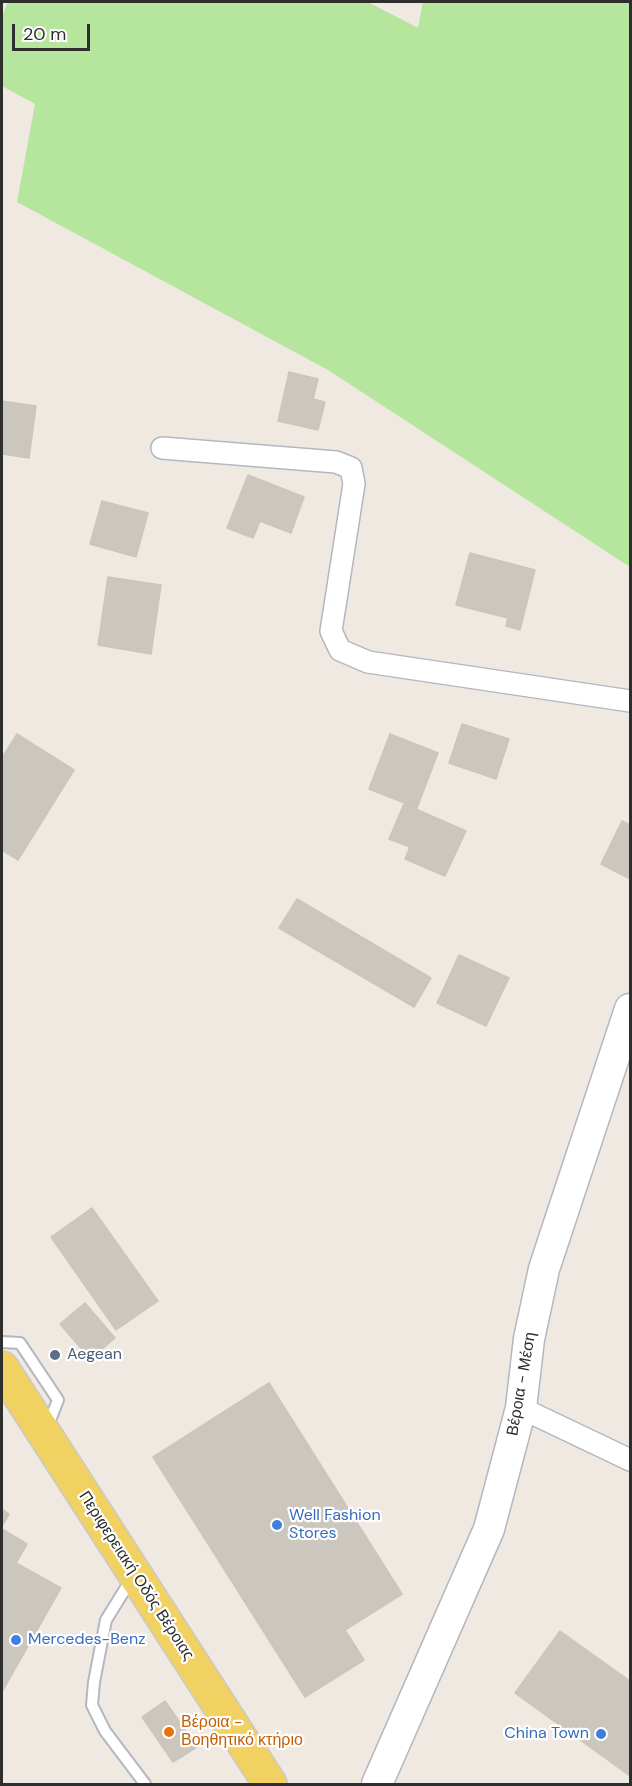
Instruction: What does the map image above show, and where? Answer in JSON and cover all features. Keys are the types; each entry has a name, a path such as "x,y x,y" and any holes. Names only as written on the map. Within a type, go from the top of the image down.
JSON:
{"main road":[{"name":"Περιφερειακή Οδός Βέροιας","path":"2,1368 270,1785"}],"street":[{"path":"162,448 336,462 351,468 354,484 331,631 340,650 368,662 630,701"},
{"name":"Βέροια - Μέση","path":"377,1785 489,1529 521,1408 530,1339 544,1269 630,1009"},
{"path":"521,1408 630,1460"}],"lane":[{"path":"2,1342 20,1343 58,1400 45,1434"},
{"path":"135,1572 106,1620 92,1705 105,1731 145,1785"}],"green space":[{"path":"8,2 368,2 418,28 423,2 630,2 630,567 328,370 17,202 35,104 2,86 2,16"}],"building":[{"path":"289,372 318,379 313,399 325,402 318,430 278,421"},
{"path":"2,401 36,406 29,458 2,454"},
{"path":"248,475 304,497 291,533 260,521 253,538 227,528"},
{"path":"102,501 148,513 136,557 90,544"},
{"path":"470,553 535,570 520,630 506,626 508,618 456,605"},
{"path":"108,577 161,585 151,654 98,645"},
{"path":"462,724 509,739 496,779 449,763"},
{"path":"17,734 74,770 18,860 2,850 2,758"},
{"path":"390,734 438,753 417,808 369,789"},
{"path":"404,804 466,831 445,876 405,859 410,847 389,839"},
{"path":"622,821 630,825 630,879 601,864"},
{"path":"297,899 431,978 414,1007 279,928"},
{"path":"459,955 509,978 486,1026 437,1003"},
{"path":"92,1208 158,1301 116,1330 51,1237"},
{"path":"85,1303 115,1338 90,1359 60,1324"},
{"name":"Well Fashion Stores","path":"269,1383 402,1594 345,1630 364,1660 305,1697 153,1457"},
{"path":"2,1509 9,1514 2,1526"},
{"name":"Mercedes-Benz","path":"2,1529 27,1544 16,1563 61,1588 2,1692"},
{"name":"China Town","path":"560,1631 630,1681 630,1776 515,1693"},
{"name":"Βέροια - Βοηθητικό κτήριο","path":"165,1701 197,1747 173,1762 142,1717"}],"place":[{"name":"Aegean","path":"55,1355"},
{"name":"Well Fashion Stores","path":"277,1525"},
{"name":"Mercedes-Benz","path":"16,1640"},
{"name":"Βέροια - Βοηθητικό κτήριο","path":"169,1732"},
{"name":"China Town","path":"601,1734"}]}
